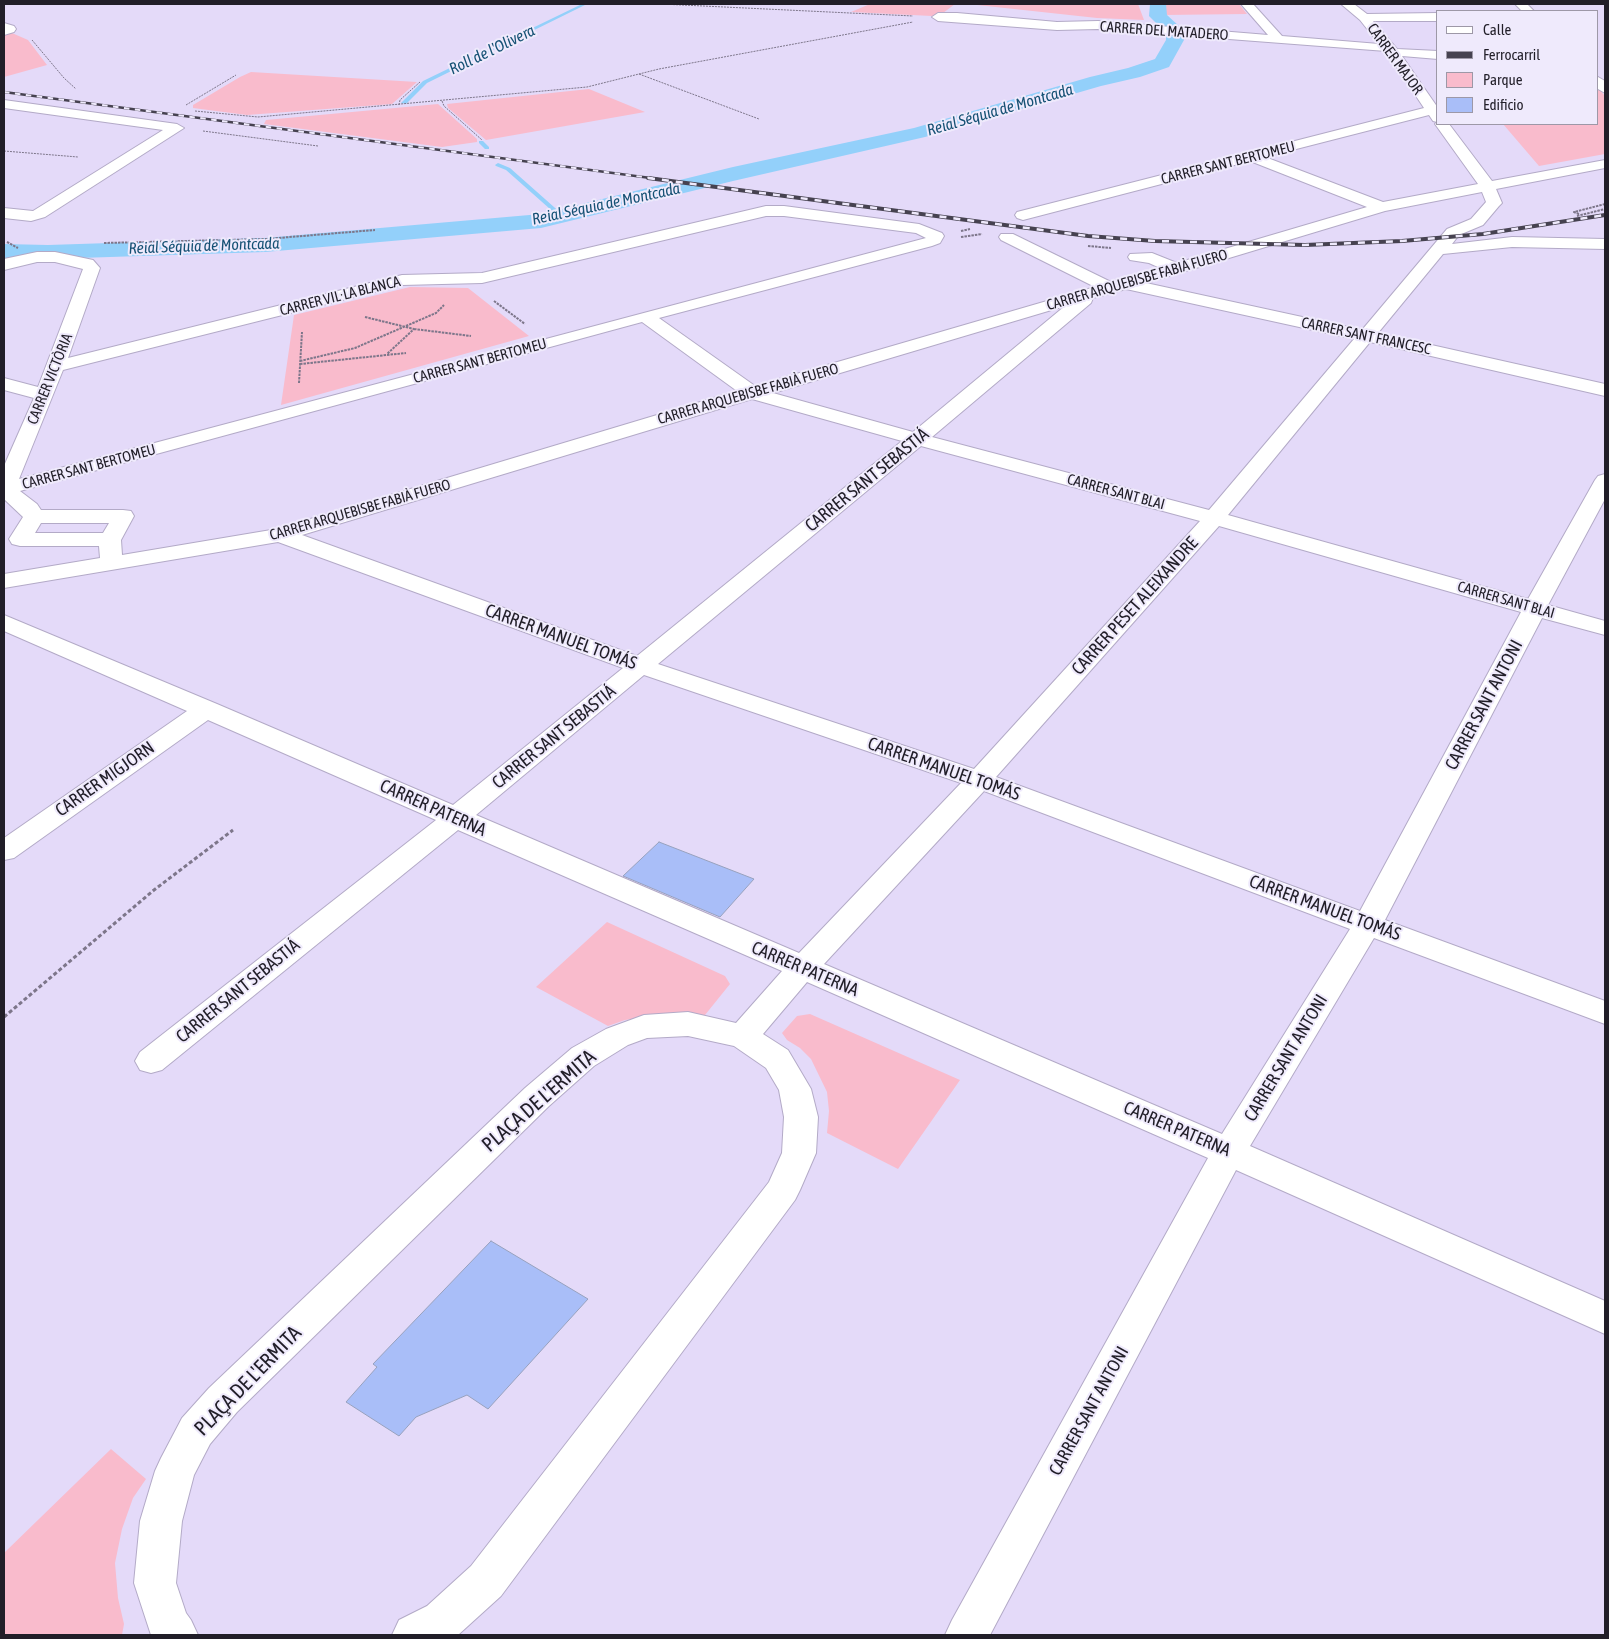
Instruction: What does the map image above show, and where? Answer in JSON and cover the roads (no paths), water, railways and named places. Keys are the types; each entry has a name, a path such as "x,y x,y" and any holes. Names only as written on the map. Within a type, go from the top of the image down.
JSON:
{"street":[{"path":"1247,4 1278,39"},
{"name":"CARRER MAJOR","path":"1347,4 1364,18 1391,50 1435,114"},
{"path":"1425,4 1436,12"},
{"name":"CARRER DEL MATADERO","path":"938,17 1057,26 1098,25 1278,39 1436,55"},
{"path":"1364,18 1436,17"},
{"path":"1416,86 1430,86"},
{"path":"4,104 177,128 121,161 39,214 30,216 4,213"},
{"name":"CARRER SANT BERTOMEU","path":"1024,215 1252,156 1435,114"},
{"path":"1443,125 1488,187 1494,203 1478,222 1446,241"},
{"path":"1252,156 1382,207"},
{"name":"CARRER ARQUEBISBE FABIÀ FUERO","path":"4,581 280,535 1382,207 1599,166"},
{"path":"1446,241 1446,220 1454,212 1468,190"},
{"name":"CARRER VIL·LA BLANCA","path":"55,367 402,280 482,278 775,210 919,229"},
{"name":"CARRER SANT BERTOMEU","path":"4,489 934,240 936,236 919,229"},
{"name":"CARRER SANT FRANCESC","path":"1007,237 1109,288 1401,343 1605,390"},
{"path":"1446,241 1605,244"},
{"name":"CARRER PESET ALEIXANDRE","path":"743,1036 979,780 1214,518 1364,336 1446,241"},
{"name":"CARRER VICTÒRIA","path":"4,489 45,395 92,268 87,264 55,257 14,254"},
{"path":"1136,257 1152,258 1176,269"},
{"name":"CARRER SANT SEBASTIÁ","path":"151,1061 454,818 917,439 1109,288"},
{"name":"CARRER SANT BLAI","path":"645,316 753,393 1214,518 1605,628"},
{"path":"4,384 45,395"},
{"name":"CARRER SANT ANTONI","path":"967,1635 1229,1152 1368,924 1605,480"},
{"path":"4,489 29,509 34,517 20,539 110,540 111,563"},
{"name":"CARRER MANUEL TOMÁS","path":"280,535 641,666 979,780 1605,1013"},
{"name":"CARRER PATERNA","path":"4,622 1229,1152 1605,1318"},
{"name":"CARRER MIGJORN","path":"4,851 188,721 208,709"},
{"name":"PLAÇA DE L'ERMITA","path":"176,1635 168,1625 155,1583 160,1521 175,1471 196,1431 223,1400 537,1097 583,1057 617,1037 644,1027 688,1024 743,1036 777,1059 795,1089 801,1117 799,1153 783,1190 486,1581 442,1621 414,1635"}],"waterway":[{"name":"Roll de l'Olivera","path":"404,103 425,82 585,4"},
{"name":"Reial Séquia de Montcada","path":"1158,4 1158,16 1173,30"},
{"name":"Reial Séquia de Montcada","path":"4,251 48,252 265,245 541,221 733,174 918,133 1097,81 1133,73 1162,63 1175,40 1175,34"},
{"path":"481,142 487,148"},
{"path":"498,165 508,169 561,216"}],"railway":[{"path":"4,92 658,179"},
{"path":"648,178 1088,236 1155,241 1305,245 1402,241 1483,234 1605,215"}]}
